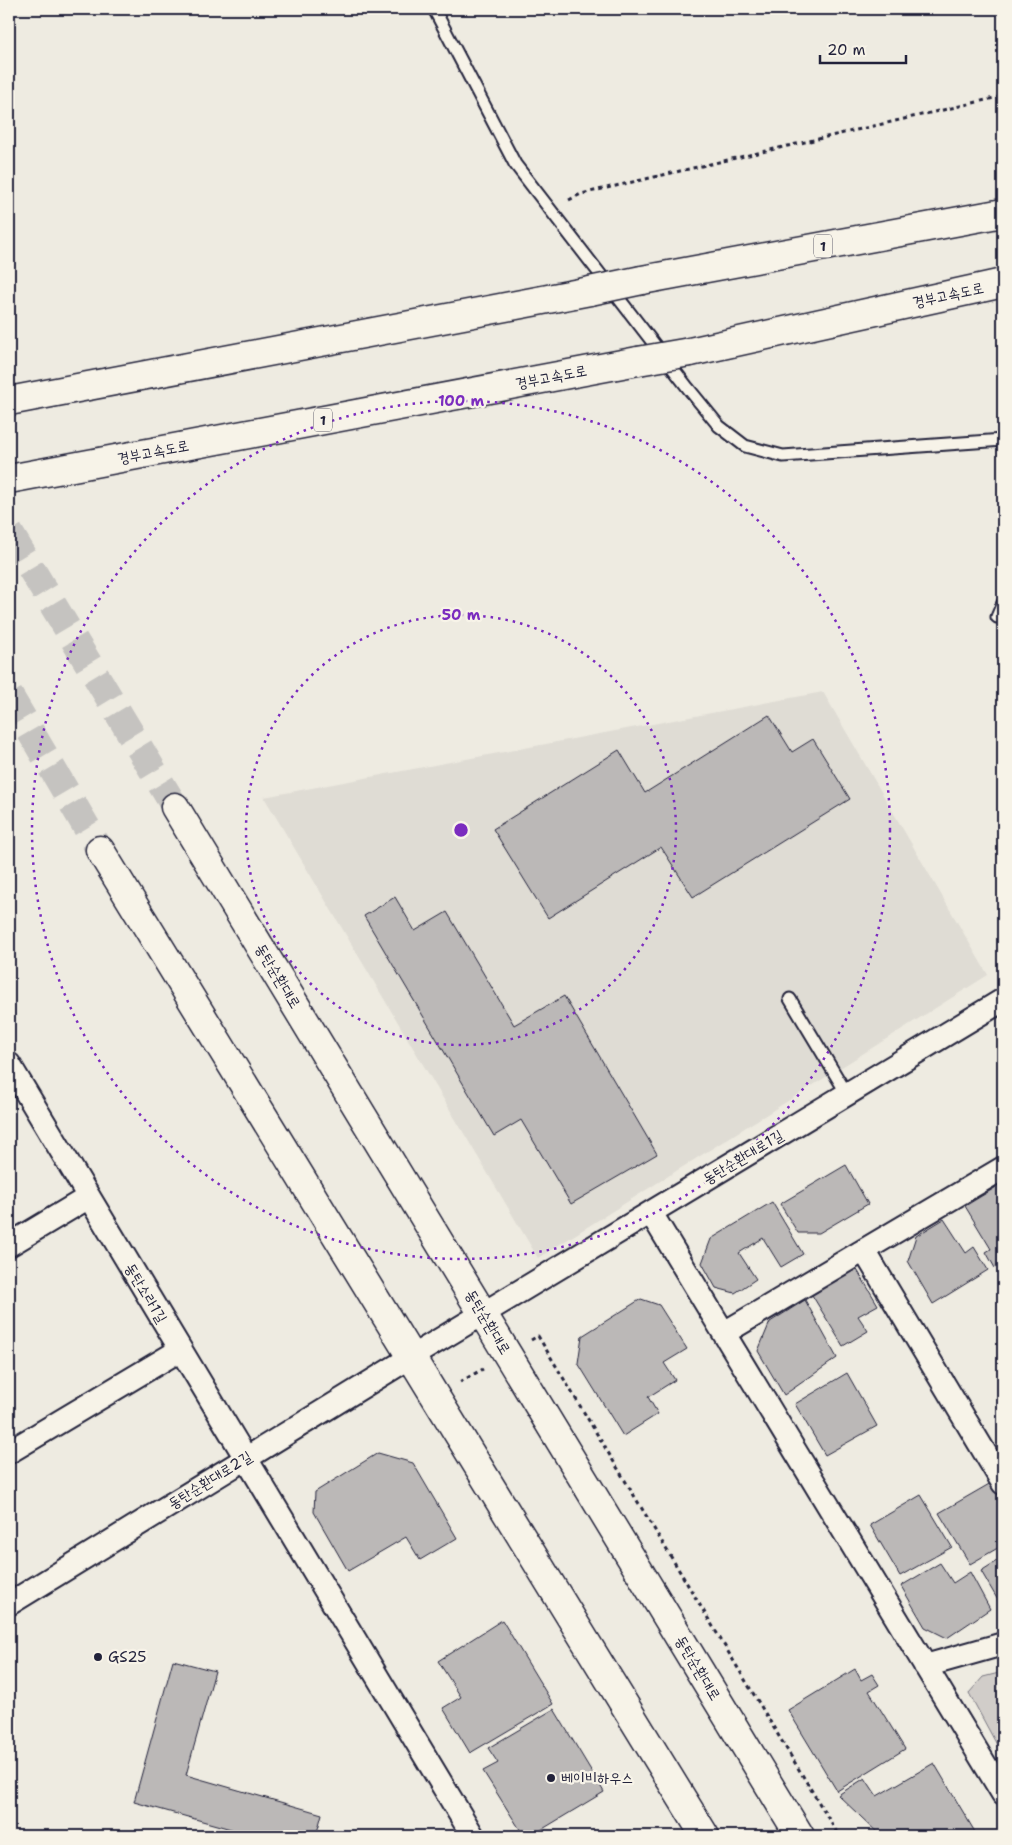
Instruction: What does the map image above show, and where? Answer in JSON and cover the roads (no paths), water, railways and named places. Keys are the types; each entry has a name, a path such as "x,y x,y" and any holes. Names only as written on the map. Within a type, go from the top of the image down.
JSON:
{"main road":[{"name":"1","path":"9,401 1003,213"},
{"name":"경부고속도로","path":"9,479 638,360 690,352 1003,283"},
{"name":"동탄순환대로","path":"175,807 800,1836"},
{"path":"100,850 705,1836"}],"street":[{"name":"동탄순환대로1길","path":"483,1314 1003,1000"},
{"name":"동탄소라1길","path":"9,1064 17,1095 89,1197 473,1836"},
{"path":"724,1333 865,1252 1003,1168"},
{"path":"9,1245 89,1197"},
{"path":"651,1213 1003,1794"},
{"path":"865,1252 1003,1483"},
{"name":"동탄순환대로2길","path":"9,1604 483,1314"},
{"path":"9,1452 180,1350"},
{"path":"925,1666 1003,1644"}],"lane":[{"path":"434,9 515,164 700,403 719,426 745,446 783,456 1003,440"},
{"path":"997,617 1003,603"},
{"path":"790,999 847,1094"}],"tunnel":[{"path":"9,532 175,807"},
{"path":"9,695 100,850"}],"place":[{"name":"GS25","path":"98,1657"},
{"name":"베이비하우스","path":"551,1778"}]}
